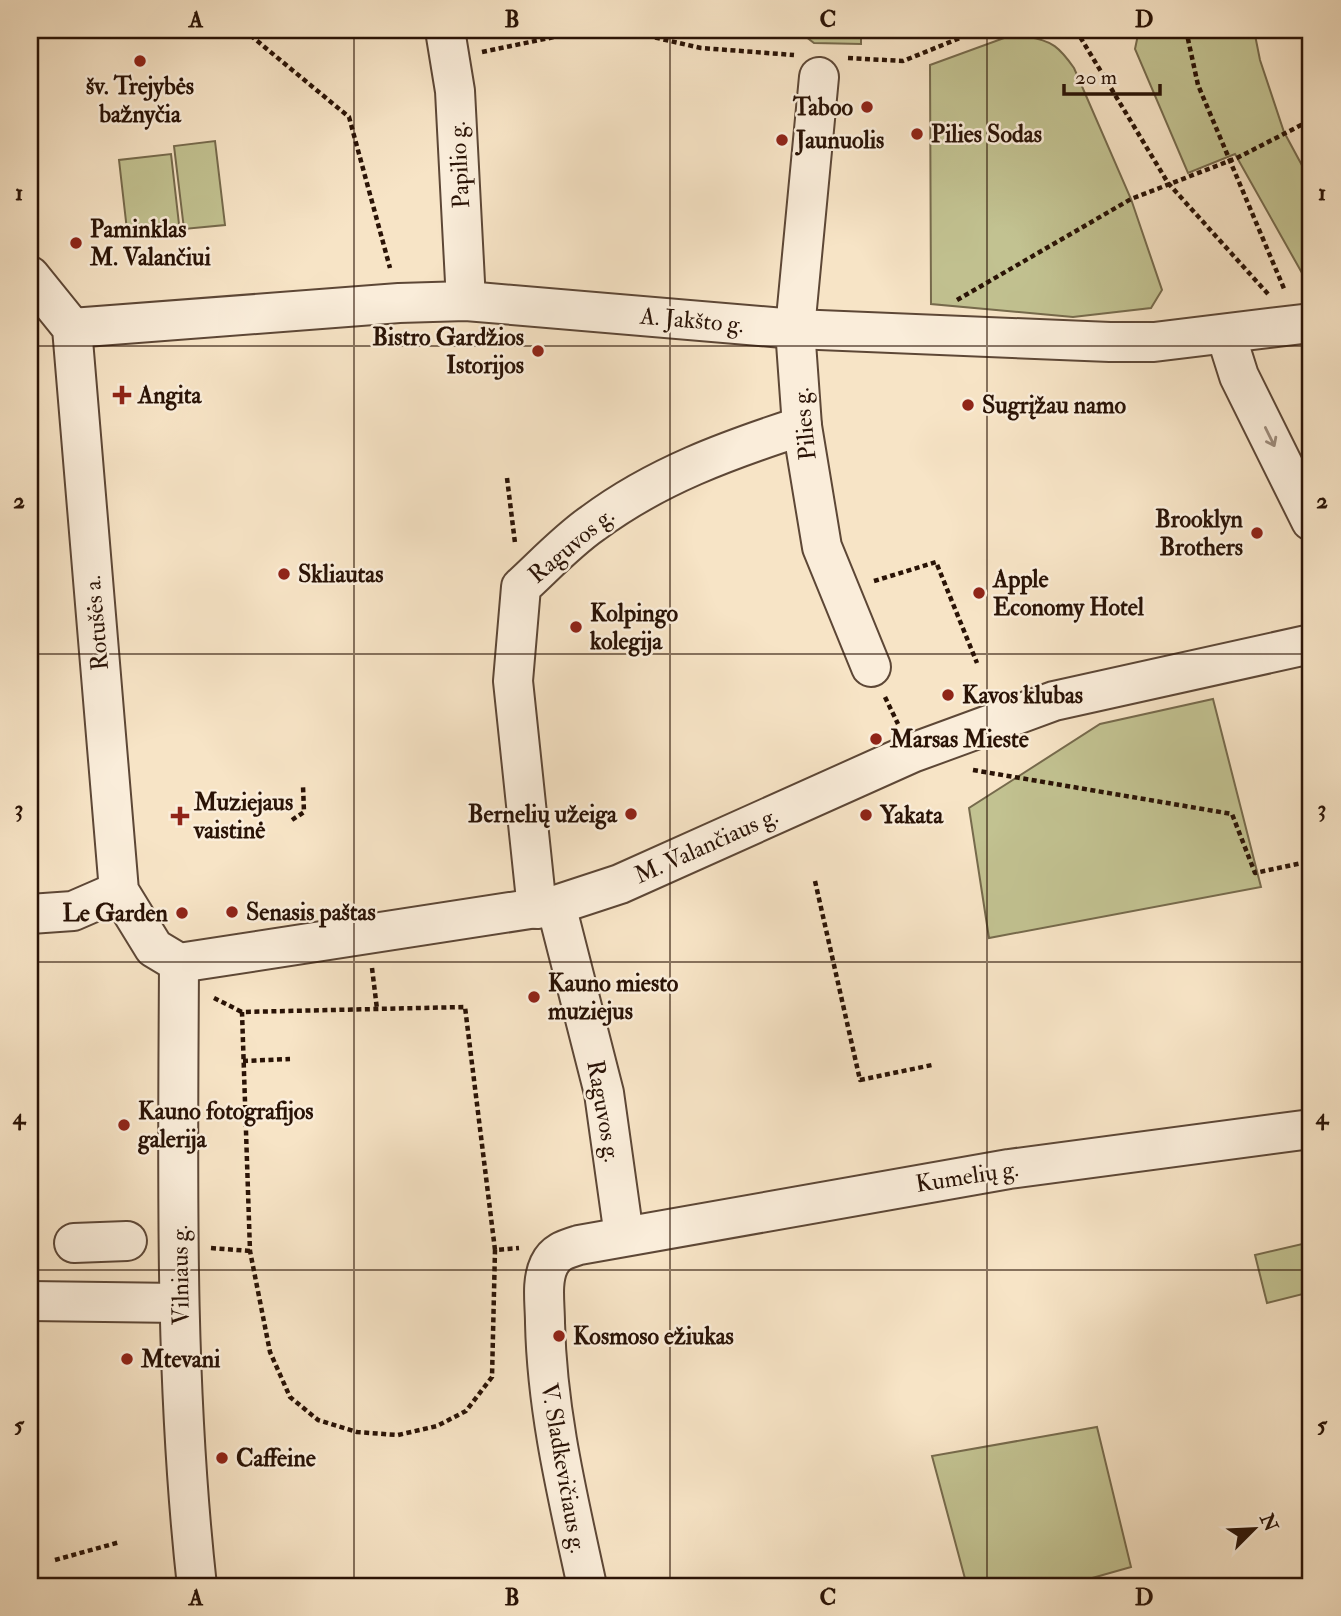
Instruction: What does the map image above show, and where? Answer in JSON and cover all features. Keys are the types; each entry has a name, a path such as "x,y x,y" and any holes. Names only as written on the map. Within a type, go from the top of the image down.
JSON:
{"street":[{"name":"Papilio g.","path":"447,44 455,91 466,301"},
{"name":"Pilies g.","path":"819,76 795,329 802,426 822,547 871,667"},
{"path":"30,276 72,328"},
{"name":"A. Jakšto g.","path":"72,328 399,303 466,301 795,329 1110,342 1226,335 1304,324"},
{"name":"Rotušės a.","path":"72,328 119,891"},
{"path":"1226,335 1239,376 1311,521"},
{"name":"Raguvos g.","path":"624,1237 604,1093 546,907 513,681 521,587 592,523 642,490 721,453 802,426"},
{"name":"M. Valančiaus g.","path":"180,963 546,907 620,884 912,753 1054,701 1311,644"},
{"path":"30,914 73,911 119,891 154,948 180,963"},
{"name":"Vilniaus g.","path":"180,963 179,1303 191,1538 197,1586"},
{"name":"Kumelių g.","path":"624,1237 996,1171 1311,1129"},
{"path":"558,1252 624,1237"},
{"path":"74,1242 127,1241"},
{"name":"V. Sladkevičiaus g.","path":"558,1252 550,1263 545,1280 547,1379 552,1425 587,1586"},
{"path":"30,1301 179,1303"}],"path":[{"path":"244,30 349,117 399,303"},
{"path":"447,44 588,30"},
{"path":"1076,30 1168,183 1304,324"},
{"path":"1186,30 1198,85 1304,324"},
{"path":"945,307 1131,199 1232,159 1311,120"},
{"path":"507,478 521,587"},
{"path":"840,592 936,562 977,663"},
{"path":"871,667 912,753 972,770 1232,814 1255,873 1311,861"},
{"path":"292,820 304,813 303,786"},
{"path":"208,836 257,829"},
{"path":"816,881 860,1080 932,1065"},
{"path":"465,1007 495,1250 492,1377 466,1411 437,1426 398,1435 357,1432 318,1420 290,1398 270,1352 250,1251 243,1061 242,1012 465,1007"},
{"path":"243,1061 290,1059"},
{"path":"214,1248 250,1251"},
{"path":"495,1250 537,1248 558,1252"},
{"path":"55,1560 120,1542"}],"green space":[{"path":"797,30 861,30 861,44 814,43"},
{"path":"1139,30 1254,30 1260,60 1284,132 1311,182 1311,289 1235,154 1188,173 1135,49"},
{"path":"1027,37 1055,46 1074,68 1131,199 1162,290 1151,308 1073,317 931,304 930,65 1004,38"},
{"path":"215,141 225,225 184,229 174,146"},
{"path":"171,154 180,233 128,239 119,160"},
{"path":"1213,699 1261,887 989,938 969,808 1100,724"},
{"path":"1311,1242 1311,1292 1267,1303 1255,1255"},
{"path":"1097,1427 1131,1567 1064,1586 967,1586 932,1456"}],"place":[{"name":"šv. Trejybės bažnyčia","path":"140,61"},
{"name":"Taboo","path":"867,107"},
{"name":"Pilies Sodas","path":"917,134"},
{"name":"Jaunuolis","path":"782,140"},
{"name":"Paminklas M. Valančiui","path":"76,243"},
{"name":"Bistro Gardžios Istorijos","path":"538,351"},
{"name":"Angita","path":"122,395"},
{"name":"Sugrįžau namo","path":"968,405"},
{"name":"Brooklyn Brothers","path":"1257,533"},
{"name":"Skliautas","path":"284,574"},
{"name":"Apple Economy Hotel","path":"979,593"},
{"name":"Kolpingo kolegija","path":"576,627"},
{"name":"Kavos klubas","path":"948,695"},
{"name":"Marsas Mieste","path":"876,739"},
{"name":"Bernelių užeiga","path":"631,814"},
{"name":"Yakata","path":"866,815"},
{"name":"Muziejaus vaistinė","path":"180,816"},
{"name":"Senasis paštas","path":"232,912"},
{"name":"Le Garden","path":"182,913"},
{"name":"Kauno miesto muziejus","path":"534,997"},
{"name":"Kauno fotografijos galerija","path":"124,1125"},
{"name":"Kosmoso ežiukas","path":"559,1336"},
{"name":"Mtevani","path":"127,1359"},
{"name":"Caffeine","path":"222,1458"}]}
